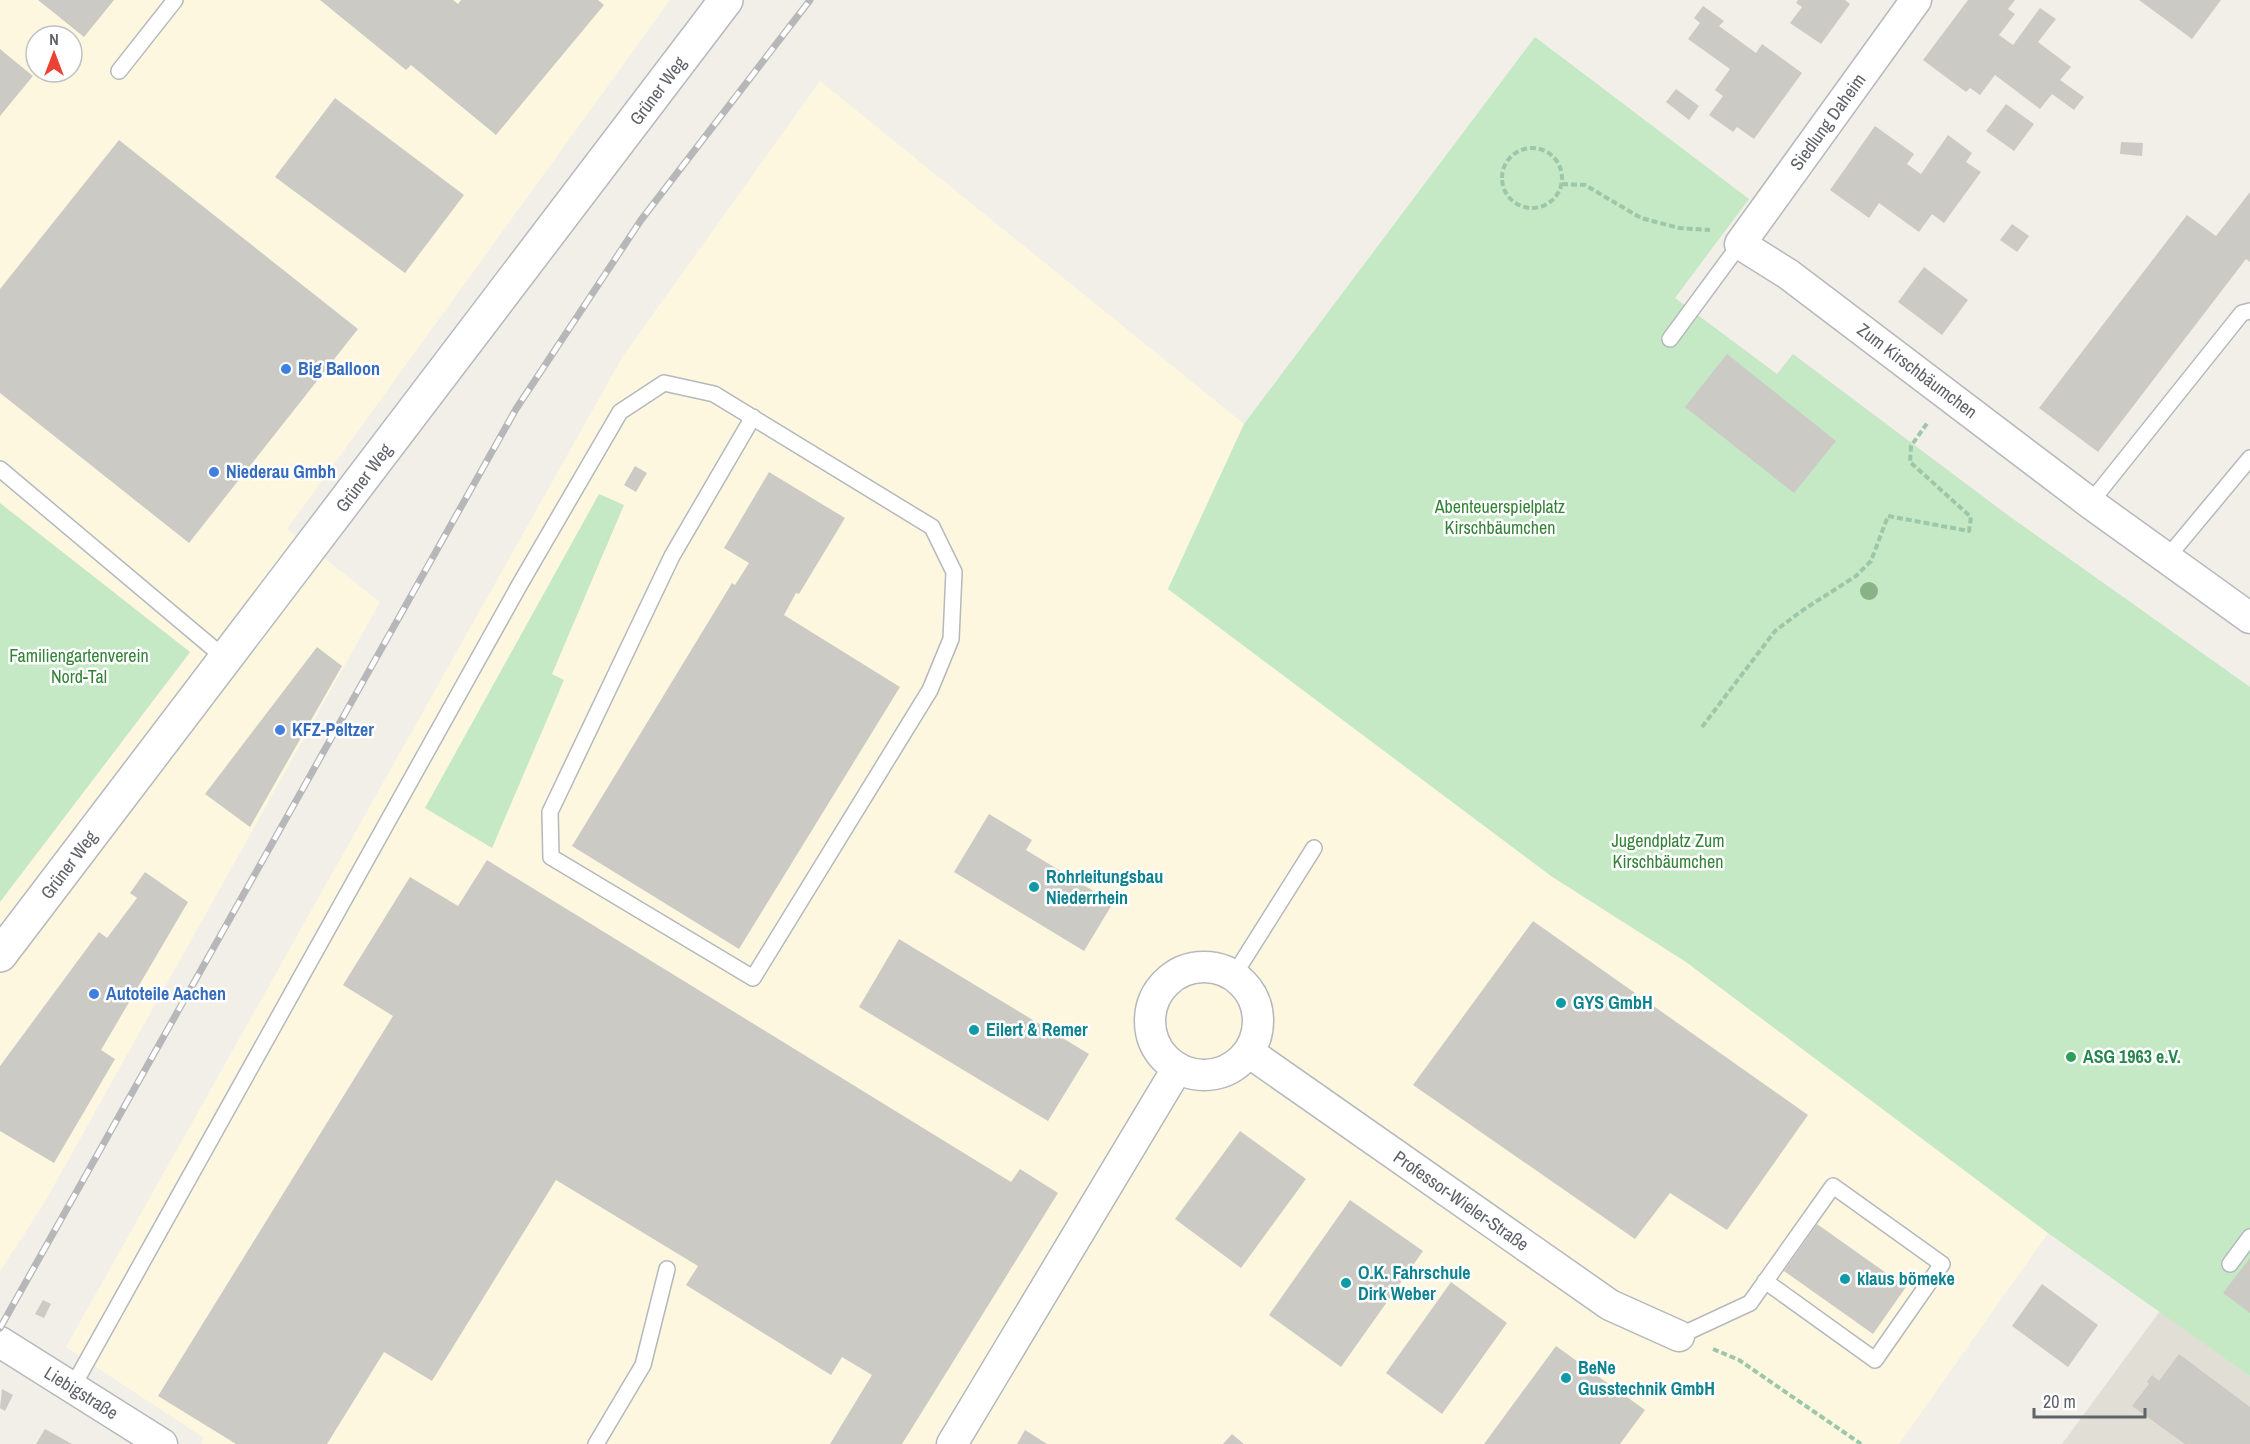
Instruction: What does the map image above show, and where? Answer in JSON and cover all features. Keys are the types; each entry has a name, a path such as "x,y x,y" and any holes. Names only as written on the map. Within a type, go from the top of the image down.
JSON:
{"street":[{"name":"Grüner Weg","path":"0,955 726,0"},
{"name":"Siedlung Daheim","path":"1740,244 1916,0"},
{"name":"Zum Kirschbäumchen","path":"1740,244 1788,274 2090,503 2250,618"},
{"path":"1206,966 1234,975 1254,996 1260,1025 1250,1053 1230,1071 1203,1076 1177,1069 1156,1048 1151,1030 1149,1020 1157,993 1178,972 1206,966"},
{"name":"Professor-Wieler-Straße","path":"1250,1053 1610,1305 1679,1336"},
{"path":"952,1444 1177,1069"},
{"name":"Liebigstraße","path":"0,1342 162,1444"}],"lane":[{"path":"119,71 175,0"},
{"path":"1670,339 1740,244"},
{"path":"2090,503 2242,313 2250,311"},
{"path":"72,1388 520,584 620,411 664,383 714,394 753,417 932,527 954,572 951,639 930,690 753,978 551,857 550,812 672,556 753,417"},
{"path":"2166,559 2250,458"},
{"path":"0,469 226,659"},
{"path":"1234,975 1314,848"},
{"path":"1679,1336 1750,1303 1765,1281 1833,1186 1942,1264 1875,1360 1765,1281"},
{"path":"2230,1264 2250,1237"},
{"path":"596,1444 643,1365 667,1269"}],"path":[{"path":"1527,148 1539,148 1550,153 1558,161 1562,172 1562,184 1558,195 1549,203 1538,208 1526,208 1515,203 1506,194 1502,183 1502,171 1507,160 1516,152 1527,148"},
{"path":"1562,184 1585,185 1641,218 1679,228 1718,230 1740,244"},
{"path":"1702,727 1775,631 1856,576 1871,561 1888,516 1969,531 1971,517 1910,462 1911,446 1947,395"},
{"path":"1679,1336 1739,1360 1861,1444"}],"shaded area":[{"path":"0,0 670,0 287,529 380,602 43,1205 0,1271 0,902 190,653 0,503"},
{"path":"820,81 1244,424 1168,589 1551,876 1686,962 2048,1233 1899,1444 201,1444 204,1438 66,1347 623,356"},
{"path":"2160,1311 2250,1376 2250,1444 2062,1444"}],"green space":[{"path":"1535,37 1749,199 1675,298 1777,374 1793,354 2009,516 2250,687 2250,1376 2048,1233 1686,962 1551,876 1168,589 1244,424"},
{"path":"599,494 624,505 552,674 564,680 492,848 425,808"},
{"name":"Familiengartenverein Nord-Tal","path":"0,503 190,652 0,902"}],"building":[{"path":"38,0 114,0 84,37 84,24 68,24"},
{"path":"320,0 453,0 458,4 461,0 598,0 604,5 496,135 411,65 406,70"},
{"path":"1798,0 1845,0 1850,4 1821,44 1790,23 1802,7 1796,3"},
{"path":"1968,0 2015,0 2008,9 2015,14 1999,35 2013,45 2040,8 2056,19 2038,42 2071,67 2060,80 2084,97 2074,110 2052,94 2040,109 1995,75 1980,95 1970,88 1966,92 1923,60"},
{"path":"2139,0 2221,0 2192,39"},
{"path":"1703,6 1724,21 1719,26 1756,53 1762,44 1802,73 1754,139 1737,127 1733,132 1709,115 1723,96 1715,90 1730,69 1688,39 1700,23 1694,18"},
{"path":"0,49 24,69 24,84 26,84 0,116"},
{"path":"1676,89 1699,106 1689,120 1666,102"},
{"path":"335,98 464,195 405,273 275,177"},
{"path":"2006,104 2034,124 2014,151 1986,131"},
{"path":"1875,126 1914,154 1907,164 1921,174 1948,135 1972,153 1966,162 1981,172 1944,223 1932,214 1919,232 1879,203 1869,218 1830,190"},
{"path":"119,140 358,329 189,543 0,393 0,289"},
{"path":"2121,142 2143,143 2142,156 2120,154"},
{"path":"2250,192 2250,262 2246,259 2098,452 2039,408 2187,215 2216,236"},
{"path":"2012,224 2029,236 2017,252 2000,240"},
{"path":"1924,267 1968,300 1942,335 1898,302"},
{"path":"1727,354 1836,441 1794,493 1685,407"},
{"path":"635,466 647,473 636,492 624,485"},
{"path":"769,472 845,518 784,615 900,687 739,949 572,846 732,583 735,585 749,563 724,548"},
{"name":"KFZ-Peltzer","path":"317,647 342,666 250,827 205,794"},
{"name":"Rohrleitungsbau Niederrhein","path":"989,814 1032,840 1026,850 1113,903 1084,951 954,872"},
{"path":"487,860 1011,1182 1020,1169 1058,1193 902,1444 830,1444 872,1375 842,1357 831,1375 686,1285 698,1266 556,1180 432,1381 384,1352 327,1444 236,1444 158,1396 393,1016 343,985 410,877 458,906"},
{"name":"Autoteile Aachen","path":"145,872 188,902 101,1050 115,1059 54,1163 0,1131 0,1066 99,932 107,938 137,898 130,893"},
{"name":"GYS GmbH","path":"1533,921 1808,1115 1727,1230 1670,1193 1635,1239 1413,1085"},
{"name":"Eilert & Remer","path":"899,939 1089,1054 1048,1121 859,1007"},
{"path":"1240,1131 1306,1179 1241,1268 1175,1219"},
{"name":"O.K. Fahrschule Dirk Weber","path":"1350,1200 1423,1251 1341,1367 1269,1315"},
{"name":"klaus bömeke","path":"1817,1224 1906,1287 1873,1334 1784,1271"},
{"path":"2250,1258 2250,1313 2223,1293"},
{"path":"1451,1282 1507,1323 1442,1414 1386,1373"},
{"path":"2042,1284 2098,1325 2068,1367 2012,1326"},
{"path":"43,1300 51,1304 44,1318 35,1314"},
{"name":"BeNe Gusstechnik GmbH","path":"1556,1346 1645,1410 1620,1444 1484,1444"},
{"path":"2179,1354 2250,1407 2250,1444 2185,1444 2132,1406 2149,1384 2147,1382 2152,1375 2159,1381"},
{"path":"2,1389 13,1395 5,1411 0,1408"},
{"path":"45,1429 72,1444 36,1444"},
{"path":"1025,1430 1047,1444 1017,1444"},
{"path":"1232,1434 1244,1444 1223,1444"}],"railway":[{"path":"0,1328 516,409 641,220 810,0"}],"place":[{"name":"Big Balloon","path":"286,369"},
{"name":"Niederau Gmbh","path":"214,472"},
{"name":"KFZ-Peltzer","path":"280,730"},
{"name":"Rohrleitungsbau Niederrhein","path":"1034,887"},
{"name":"Autoteile Aachen","path":"94,994"},
{"name":"GYS GmbH","path":"1561,1003"},
{"name":"Eilert & Remer","path":"974,1030"},
{"name":"ASG 1963 e.V.","path":"2071,1057"},
{"name":"klaus bömeke","path":"1845,1279"},
{"name":"O.K. Fahrschule Dirk Weber","path":"1346,1283"},
{"name":"BeNe Gusstechnik GmbH","path":"1566,1378"}],"park label":[{"name":"Abenteuerspielplatz Kirschbäumchen","path":"1500,517"},
{"name":"Jugendplatz Zum Kirschbäumchen","path":"1668,851"}]}
